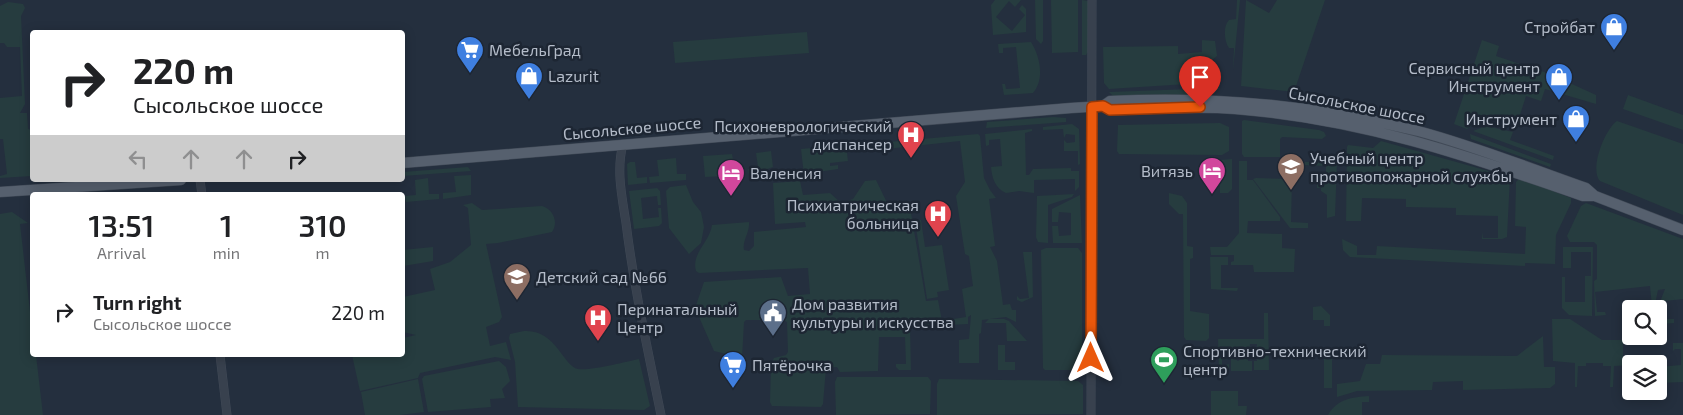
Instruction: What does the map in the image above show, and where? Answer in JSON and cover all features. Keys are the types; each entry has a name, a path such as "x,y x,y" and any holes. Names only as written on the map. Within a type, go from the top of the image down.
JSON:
{"main road":[{"name":"Сысольское шоссе","path":"405,163 1103,106 1110,110 1228,108 1338,122 1416,140 1583,196 1595,196 1683,230"},
{"path":"0,192 151,182"}],"street":[{"path":"1091,415 1092,0"},
{"path":"623,144 619,160 627,236 647,354 661,415"},
{"path":"220,357 227,415"}],"green space":[{"path":"995,0 1021,0 1015,7 1009,1 996,17 1012,31 1025,15 1019,9 1022,5 1026,9 1026,32 993,35 991,5"},
{"path":"1035,0 1043,0 1043,41 1041,44 1036,39"},
{"path":"1051,0 1078,0 1078,52 1052,53"},
{"path":"1082,0 1088,1 1088,52 1086,55 1082,55"},
{"path":"1237,0 1240,0 1233,70 1234,48 1229,48 1227,45 1225,30 1229,20 1236,19"},
{"path":"1246,0 1269,13 1277,0 1325,0 1294,92 1241,86"},
{"path":"8,2 23,4 25,8 21,16 25,104 20,113 27,113 28,129 30,130 30,176 0,178 0,176 7,174 3,139 0,139 0,98 22,96 20,47 7,47 4,43 0,43 0,6"},
{"path":"807,32 809,53 675,63 673,42"},
{"path":"1202,40 1215,41 1217,56 1211,61 1196,61 1196,68 1188,68 1187,84 1109,89 1104,83 1103,47 1178,46 1178,54 1202,52"},
{"path":"1482,40 1499,46 1496,56 1550,74 1596,95 1596,104 1545,89 1541,101 1526,96 1519,118 1485,120 1467,129 1454,124"},
{"path":"1031,42 1037,54 1040,68 1037,87 1033,93 1004,95 1002,84 1005,84 1006,89 1020,88 1016,47 1003,48 1003,53 999,53 998,44"},
{"path":"1219,88 1213,94 1114,97 1109,92"},
{"path":"1628,95 1683,115 1683,130 1623,109"},
{"path":"1053,117 1066,118 1066,122 986,128 987,122"},
{"path":"1242,121 1319,130 1324,132 1326,136 1322,139 1282,137 1280,139 1280,157 1244,157 1242,154"},
{"path":"1617,121 1683,144 1683,215 1600,181 1596,168 1597,159 1603,140 1612,125"},
{"path":"1220,123 1229,127 1229,151 1222,155 1119,154 1117,151 1118,125"},
{"path":"1072,124 1079,129 1080,164 1078,165 1078,151 1064,151 1064,140 1067,143 1075,142 1075,135 1066,134 1064,138 1063,129 1043,130 1043,127"},
{"path":"1486,126 1513,132 1510,140 1554,156 1553,160 1473,131"},
{"path":"1032,129 1032,131 1025,133 1026,175 1029,175 1033,169 1071,168 1071,171 1079,171 1079,187 1075,191 1075,179 1034,180 1034,193 1019,191 1006,193 997,185 993,179 991,167 1002,166 1000,139 989,140 989,145 986,146 985,134"},
{"path":"978,134 980,136 984,178 996,198 989,199 995,246 990,247 997,261 1003,305 1010,304 1012,310 1016,310 1016,322 1006,317 982,320 981,333 979,334 979,363 959,363 959,340 969,339 971,315 968,317 968,324 910,327 911,370 899,370 896,367 896,364 906,364 905,337 879,337 878,371 840,372 837,367 826,368 823,404 821,407 772,406 770,402 771,364 774,358 786,355 788,352 787,322 783,320 746,320 744,322 742,358 714,351 695,308 704,282 781,277 788,296 810,294 808,268 699,273 696,271 695,265 698,253 711,231 712,225 749,222 744,250 749,251 754,246 754,232 806,227 805,222 775,224 773,183 800,181 803,195 830,193 841,203 853,199 865,181 876,180 892,213 911,213 926,301 938,300 942,321 966,317 962,289 973,286 969,256 965,254 956,196 965,182 960,141 877,150 877,143"},
{"path":"1470,134 1551,164 1550,167 1471,139"},
{"path":"1381,141 1510,177 1507,237 1502,239 1482,239 1482,232 1483,238 1498,238 1498,216 1456,215 1456,208 1406,207 1406,199 1362,198 1361,221 1346,221 1347,147 1348,145 1373,148"},
{"path":"846,145 848,161 830,163 830,166 838,165 838,169 805,174 805,184 801,149"},
{"path":"771,151 773,167 749,175 748,169 758,167 756,153"},
{"path":"732,154 735,170 745,169 745,175 705,177 703,156"},
{"path":"676,158 677,174 686,174 686,180 650,183 649,177 659,176 657,160"},
{"path":"1232,159 1232,189 1228,193 1220,193 1220,160"},
{"path":"1239,161 1247,161 1247,180 1253,180 1280,217 1280,221 1248,221 1247,233 1282,234 1282,248 1295,249 1294,272 1254,272 1253,265 1231,265 1231,262 1234,261 1234,255 1211,255 1210,247 1227,247 1239,233"},
{"path":"635,162 637,178 647,177 647,183 628,185 627,164"},
{"path":"1303,162 1337,162 1335,216 1327,218 1327,195 1321,191 1321,188 1317,188 1317,179 1326,178 1326,166 1303,165"},
{"path":"468,167 471,171 405,176 405,172"},
{"path":"471,175 471,195 443,199 443,193 456,192 454,176"},
{"path":"428,178 429,194 439,194 439,199 406,202 405,196 416,195 415,180"},
{"path":"1520,178 1571,198 1571,203 1556,235 1555,264 1525,263 1525,266 1350,257 1343,250 1342,239 1357,246 1357,255 1376,255 1377,246 1525,254 1526,227 1515,226 1516,182"},
{"path":"1253,179 1292,179 1291,222 1308,223 1308,228 1290,228"},
{"path":"686,185 693,202 701,212 704,227 701,243 689,254 669,228 666,191 670,187"},
{"path":"657,188 660,191 661,205 658,205 657,196 641,198 643,219 659,217 658,208 661,208 662,223 659,226 634,229 629,191"},
{"path":"1169,193 1182,196 1187,203 1187,246 1193,247 1193,258 1190,259 1190,311 1209,314 1209,338 1206,341 1186,340 1184,337 1183,214 1179,214 1169,204"},
{"path":"1074,194 1072,197 1048,205 1048,243 1038,242 1036,237 1037,196"},
{"path":"1080,195 1082,243 1053,243 1052,226 1058,226 1059,236 1071,235 1071,213 1059,212 1058,222 1052,222 1052,209"},
{"path":"472,203 482,210 542,206 554,216 555,224 552,232 486,244 502,317 499,322 486,327 490,346 506,342 511,360 495,357 420,373 418,378 360,391 352,357 405,357 405,338 416,335 405,332 405,297 435,290 430,269 450,262 471,245 468,208 463,205"},
{"path":"1586,203 1683,239 1683,299 1661,300 1665,289 1658,290 1656,300 1651,300 1650,286 1595,292 1597,312 1605,312 1606,315 1595,316 1594,281 1597,279 1597,245 1594,242 1570,242 1567,236 1581,206"},
{"path":"12,212 28,223 20,224 30,312 30,357 36,357 43,415 0,415 0,214"},
{"path":"921,220 925,247 942,245 949,290 937,292 938,297 927,299 915,221"},
{"path":"433,247 433,261 405,266 405,250"},
{"path":"1563,247 1593,247 1592,316 1569,315 1562,308 1562,277 1565,277 1565,302 1585,302 1585,276 1591,276 1591,252 1571,252 1571,268 1563,268"},
{"path":"1046,248 1078,248 1082,253 1082,366 1080,370 1045,370 1043,368 1041,250"},
{"path":"1023,252 1032,252 1033,297 1022,302 1017,300 1017,296 1020,299 1029,298"},
{"path":"1210,257 1228,257 1228,265 1221,265 1221,288 1238,288 1237,291 1211,289"},
{"path":"1321,306 1330,315 1330,326 1324,326 1324,320 1313,320 1313,307"},
{"path":"1264,313 1268,313 1269,370 1254,370 1254,361 1257,361 1257,344 1250,344 1248,361 1252,361 1252,371 1231,371 1231,356 1238,361 1243,357 1243,353 1239,350 1228,355 1228,351 1221,351 1221,359 1229,360 1222,360 1222,366 1229,364 1229,371 1219,371 1218,339 1264,339"},
{"path":"989,319 1009,321 1027,341 1007,341 1006,323 985,323"},
{"path":"1552,319 1570,319 1602,340 1622,340 1622,366 1614,366 1613,387 1610,387 1611,366 1603,366 1603,363 1586,363 1586,366 1578,366 1577,387 1575,387 1575,363 1553,361"},
{"path":"1667,319 1674,319 1674,323 1667,323"},
{"path":"524,331 535,332 544,336 551,341 568,362 578,369 599,368 639,359 650,406 644,410 518,407 515,362 509,338 510,334"},
{"path":"1543,336 1544,367 1555,367 1555,384 1550,388 1463,390 1463,381 1433,382 1432,390 1357,391 1337,397 1337,384 1360,381 1366,364 1380,364 1382,355 1517,356"},
{"path":"1673,343 1683,343 1683,382 1667,383 1667,366 1681,365 1681,349 1673,351"},
{"path":"998,345 1005,345 1005,362 1015,362 1015,370 998,370"},
{"path":"1324,350 1332,353 1332,388 1324,388"},
{"path":"499,361 506,367 510,381 502,389 505,398 490,399 491,407 428,412 422,379 424,376"},
{"path":"837,377 928,377 931,381 930,414 836,415 835,382"},
{"path":"418,379 424,412 400,415 365,415 361,392"},
{"path":"939,379 1078,381 1083,385 1083,414 937,415 937,384"},
{"path":"1211,391 1238,391 1238,406 1247,406 1246,415 1211,415"},
{"path":"1369,396 1369,402 1362,402 1362,415 1328,415 1340,402"}],"place":[{"name":"Стройбат","path":"1614,51"},
{"name":"МебельГрад","path":"470,74"},
{"name":"Lazurit","path":"529,100"},
{"name":"Сервисный центр Инструмент","path":"1559,101"},
{"name":"Инструмент","path":"1576,143"},
{"name":"Психоневрологический диспансер","path":"911,159"},
{"name":"Учебный центр противопожарной службы","path":"1291,191"},
{"name":"Витязь","path":"1212,195"},
{"name":"Валенсия","path":"731,197"},
{"name":"Психиатрическая больница","path":"938,238"},
{"name":"Детский сад №66","path":"517,301"},
{"name":"Дом развития культуры и искусства","path":"773,337"},
{"name":"Перинатальный Центр","path":"598,342"},
{"name":"Спортивно-технический центр","path":"1164,384"},
{"name":"Пятёрочка","path":"733,389"}],"route":[{"path":"1091,358 1092,107 1103,106 1110,110 1200,107"}]}
